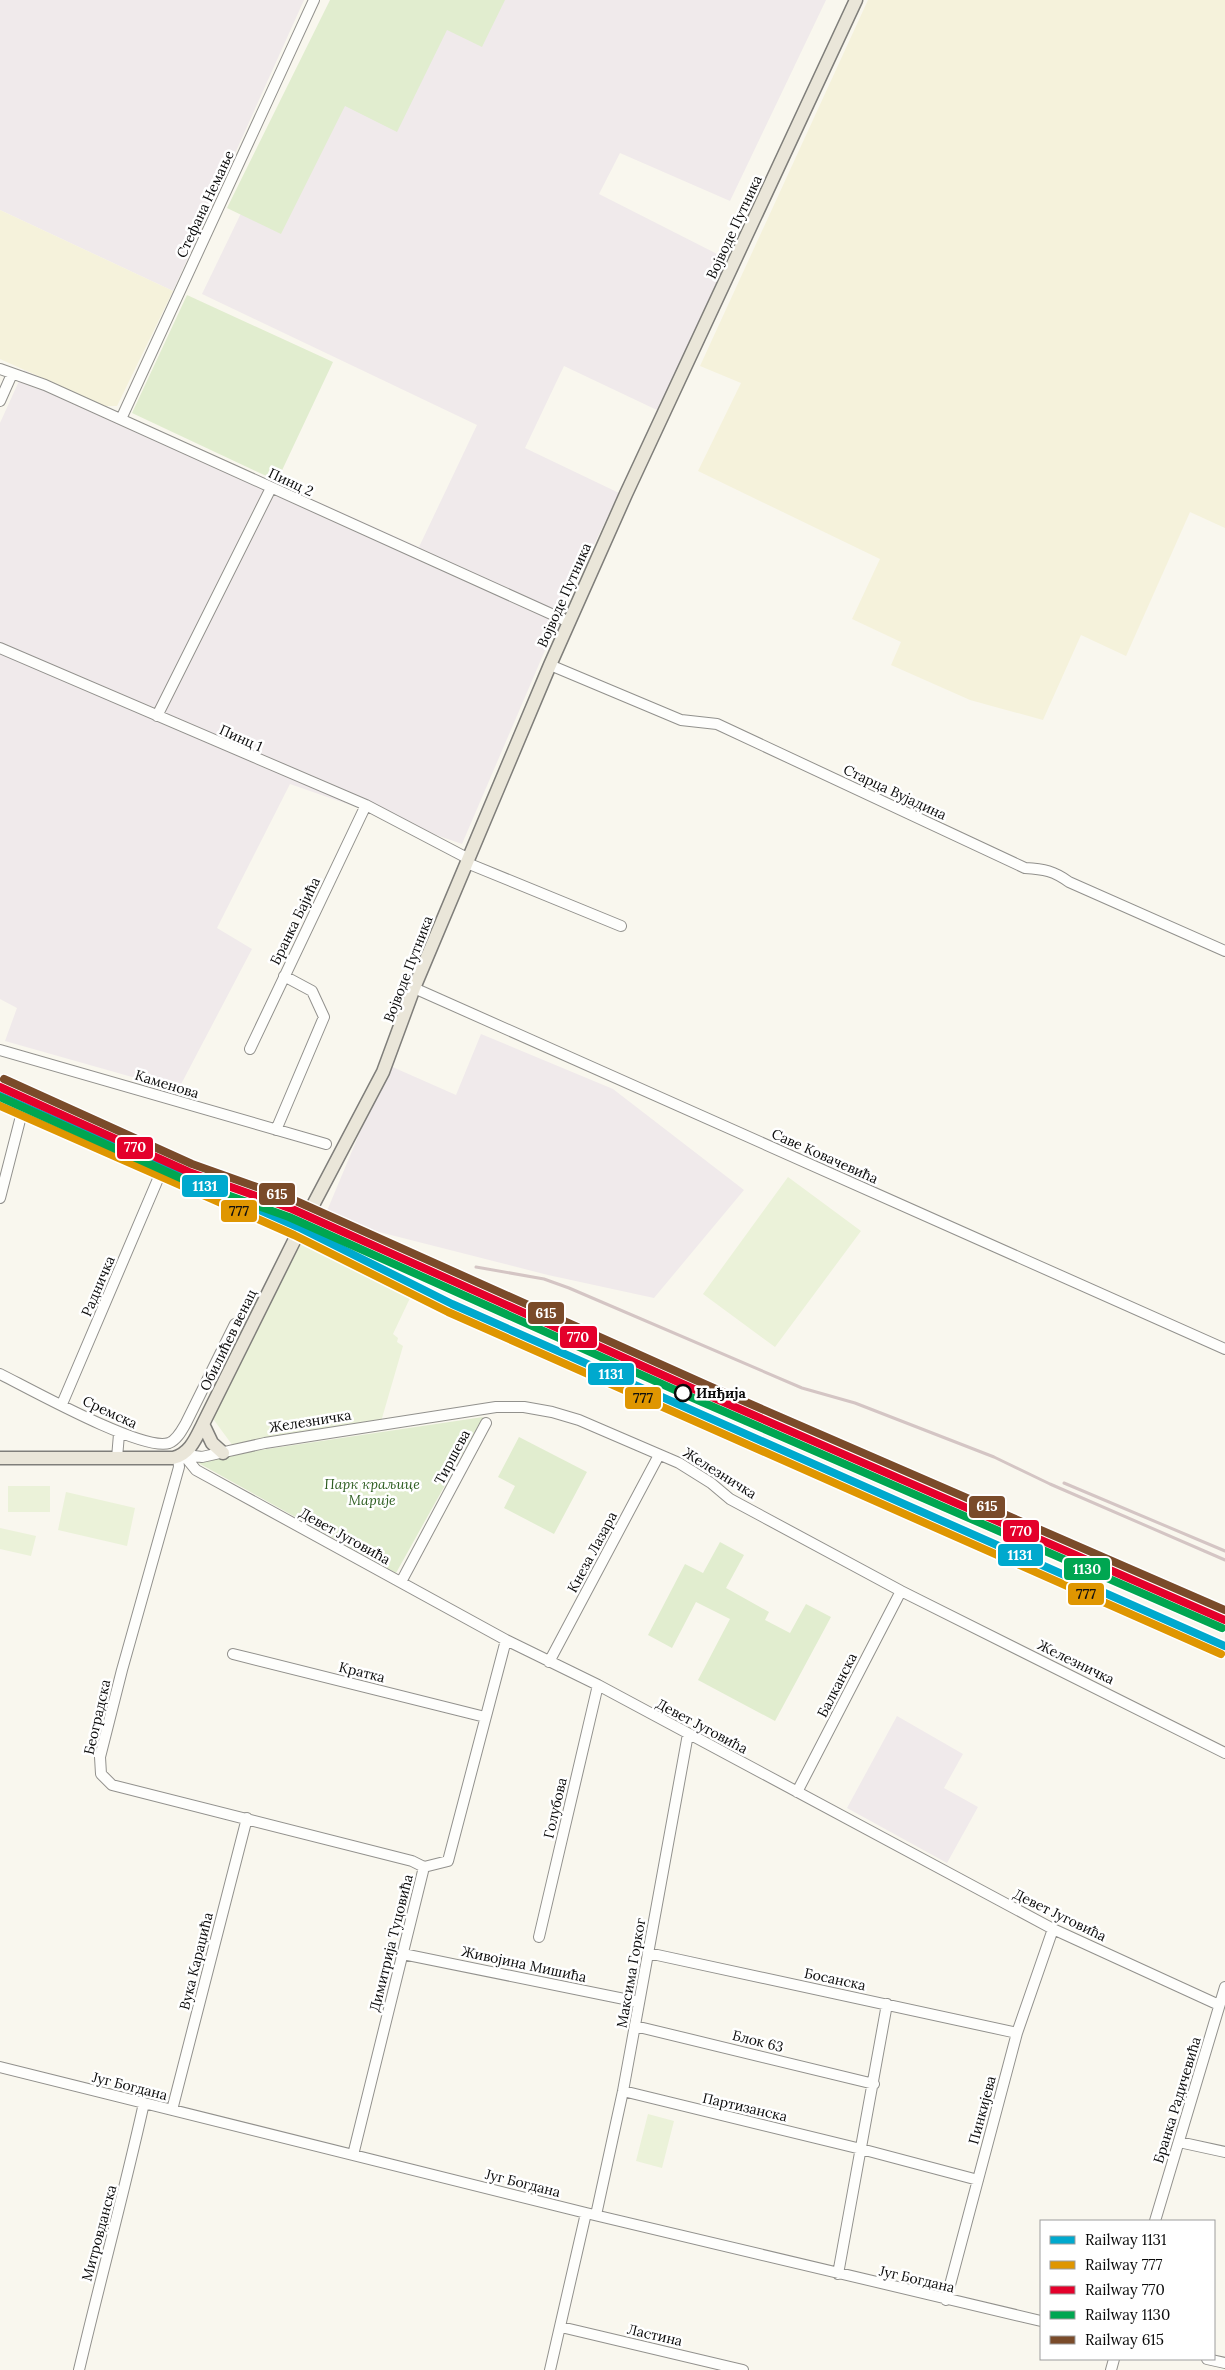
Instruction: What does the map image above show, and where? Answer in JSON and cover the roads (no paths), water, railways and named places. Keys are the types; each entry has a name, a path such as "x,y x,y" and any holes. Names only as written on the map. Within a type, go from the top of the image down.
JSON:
{"main road":[{"name":"Војводе Путника","path":"312,1207 383,1072 414,988 550,665 856,0"},
{"name":"Обилићев венац","path":"183,1454 203,1424 296,1237"},
{"path":"203,1424 212,1443 223,1452"},
{"name":"Железничка","path":"0,1458 117,1458 183,1454"}],"street":[{"name":"Стефана Немање","path":"121,419 314,0"},
{"name":"Пинц 2","path":"0,369 44,385 121,419 569,622"},
{"path":"0,401 12,374"},
{"path":"157,716 271,488"},
{"name":"Пинц 1","path":"0,648 366,805 468,861 621,926"},
{"name":"Старца Вујадина","path":"550,665 681,720 717,724 1025,868 1056,872 1069,882 1225,951"},
{"name":"Бранка Бајића","path":"250,1049 366,805"},
{"path":"276,1130 324,1017 312,991 284,976"},
{"name":"Саве Ковачевића","path":"414,988 1225,1349"},
{"name":"Каменова","path":"0,1050 326,1144"},
{"path":"0,1198 20,1120"},
{"name":"Радничка","path":"62,1404 158,1179"},
{"name":"Сремска","path":"0,1374 119,1434 151,1444 161,1444 174,1439 186,1423 235,1324"},
{"name":"Железничка","path":"183,1454 202,1457 265,1443 496,1407 552,1412 579,1420 680,1463 712,1483 730,1499 901,1591 1225,1753"},
{"name":"Тиршева","path":"401,1582 486,1423"},
{"path":"117,1458 119,1434"},
{"name":"Девет Југовића","path":"183,1454 196,1470 506,1640 598,1685 1053,1929 1220,2005"},
{"name":"Београдска","path":"183,1454 122,1670 100,1756 101,1774 112,1785 412,1860 424,1867"},
{"name":"Кнеза Лазара","path":"549,1662 659,1454"},
{"name":"Балканска","path":"797,1792 901,1591"},
{"name":"Димитрија Туцовића","path":"353,2155 424,1867 448,1861 506,1640"},
{"name":"Кратка","path":"233,1654 485,1717"},
{"name":"Голубова","path":"539,1937 598,1685"},
{"name":"Максима Горког","path":"550,2370 623,2092 688,1734"},
{"name":"Вука Караџића","path":"172,2110 247,1818"},
{"name":"Пинкијева","path":"946,2300 1016,2033 1053,1929"},
{"name":"Босанска","path":"648,1953 1016,2033"},
{"name":"Живојина Мишића","path":"403,1954 639,2002"},
{"name":"Бранка Радичевића","path":"1155,2220 1225,1988"},
{"path":"838,2274 887,2004"},
{"name":"Блок 63","path":"635,2026 874,2084"},
{"name":"Југ Богдана","path":"0,2067 591,2214 946,2300 1040,2321"},
{"name":"Партизанска","path":"623,2092 861,2149 978,2180"},
{"name":"Митровданска","path":"80,2370 98,2288 126,2184 144,2103"},
{"path":"1179,2142 1225,2152"},
{"name":"Ластина","path":"561,2327 743,2370"},
{"path":"1212,2360 1225,2363"}],"tunnel":[{"path":"296,1237 312,1207"}],"railway":[{"path":"476,1267 544,1279 569,1288 802,1388 855,1403 994,1457 1050,1484 1225,1560"},
{"path":"1064,1483 1225,1551"},
{"path":"1136,1569 1225,1610"}],"rail line":[{"name":"615","path":"4,1079 192,1164 296,1201 709,1386 1225,1610"},
{"name":"770","path":"0,1087 189,1172 292,1209 705,1394 1225,1620"},
{"name":"1131","path":"0,1096 298,1227 452,1304 1225,1646"},
{"name":"1130","path":"0,1097 185,1180 289,1217 702,1402 1222,1628"},
{"name":"777","path":"0,1106 294,1235 448,1312 1221,1654"}],"place":[{"name":"Инђија","path":"683,1393"}],"park label":[{"name":"Парк краљице Марије","path":"372,1492"}]}
